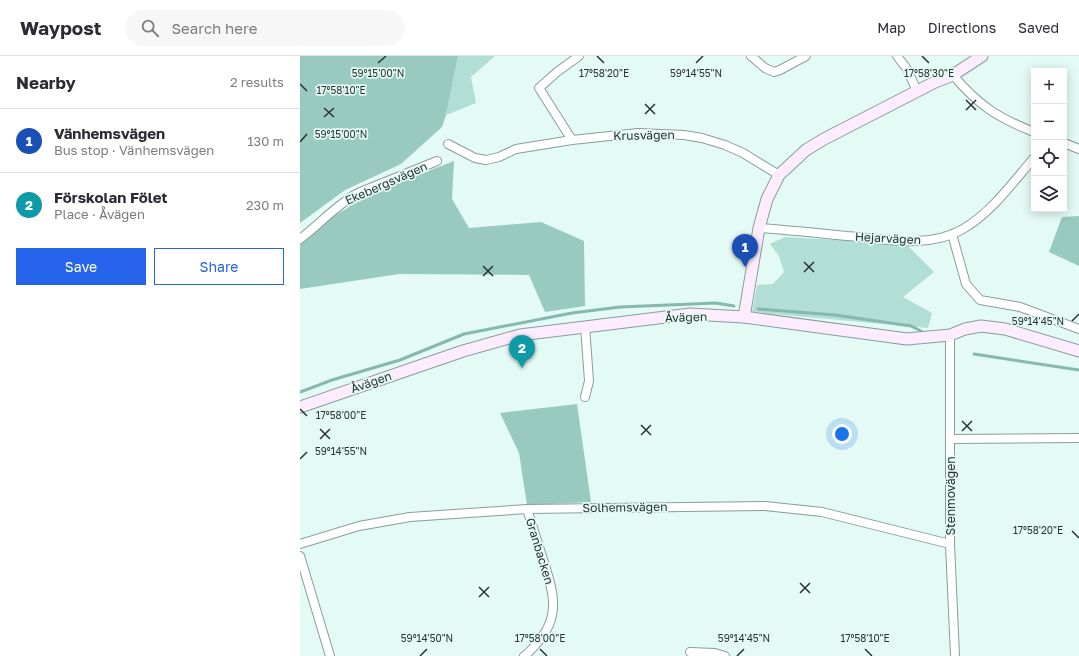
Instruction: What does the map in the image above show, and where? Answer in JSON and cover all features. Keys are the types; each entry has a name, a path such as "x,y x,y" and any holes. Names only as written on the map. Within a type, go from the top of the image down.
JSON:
{"street":[{"path":"572,140 539,88 557,72 579,56"},
{"path":"751,56 765,68 774,72 806,56"},
{"path":"897,56 907,68 917,91"},
{"path":"744,317 759,228 767,199 779,175 806,150 917,91 953,75 982,56"},
{"path":"953,75 980,103 1002,118 1031,131"},
{"name":"Krusvägen","path":"448,144 475,158 486,160 499,157 516,149 572,140 638,133 684,134 714,142 743,153 779,175"},
{"path":"1067,145 1079,149"},
{"name":"Ekebergsvägen","path":"300,239 334,208 346,200 438,161"},
{"name":"Hejarvägen","path":"759,228 903,241 928,240 952,234 970,224 996,202 1031,161"},
{"path":"952,234 966,284 980,300 1020,307 1079,329"},
{"name":"Åvägen","path":"300,407 463,351 520,334 690,314 744,317 907,339 950,335 965,329 981,326 1005,329 1079,351"},
{"path":"585,326 589,381 585,397"},
{"name":"Stenmovägen","path":"950,335 950,544 955,656"},
{"path":"950,439 1079,438"},
{"name":"Solhemsvägen","path":"300,544 359,526 407,518 527,509 765,506 822,512 950,544"},
{"name":"Granbacken","path":"524,656 541,639 550,622 553,606 553,590 527,509"},
{"path":"300,556 330,656"},
{"path":"690,652 716,653 725,656"}],"green space":[{"path":"300,56 458,56 446,115 442,127 401,164 345,190 300,223"},
{"path":"458,56 495,56 471,77 476,103 446,115"},
{"path":"454,161 452,199 469,228 541,222 584,241 585,306 545,312 529,275 399,274 300,289 300,244 326,221 372,193"},
{"path":"1079,216 1079,266 1049,252 1062,217"},
{"path":"785,237 906,244 934,272 903,297 932,313 928,328 752,312 757,285 773,284 784,272 779,256 770,244"},
{"path":"577,404 591,502 527,505 519,453 500,413"}],"waterway":[{"path":"300,392 332,380 400,360 464,334 572,313 620,307 716,303 734,306"},
{"path":"758,309 835,315 911,326 921,331"},
{"path":"974,354 1079,370"}],"place":[{"name":"Vänhemsvägen","path":"745,267"},
{"name":"Förskolan Fölet","path":"522,368"}]}
